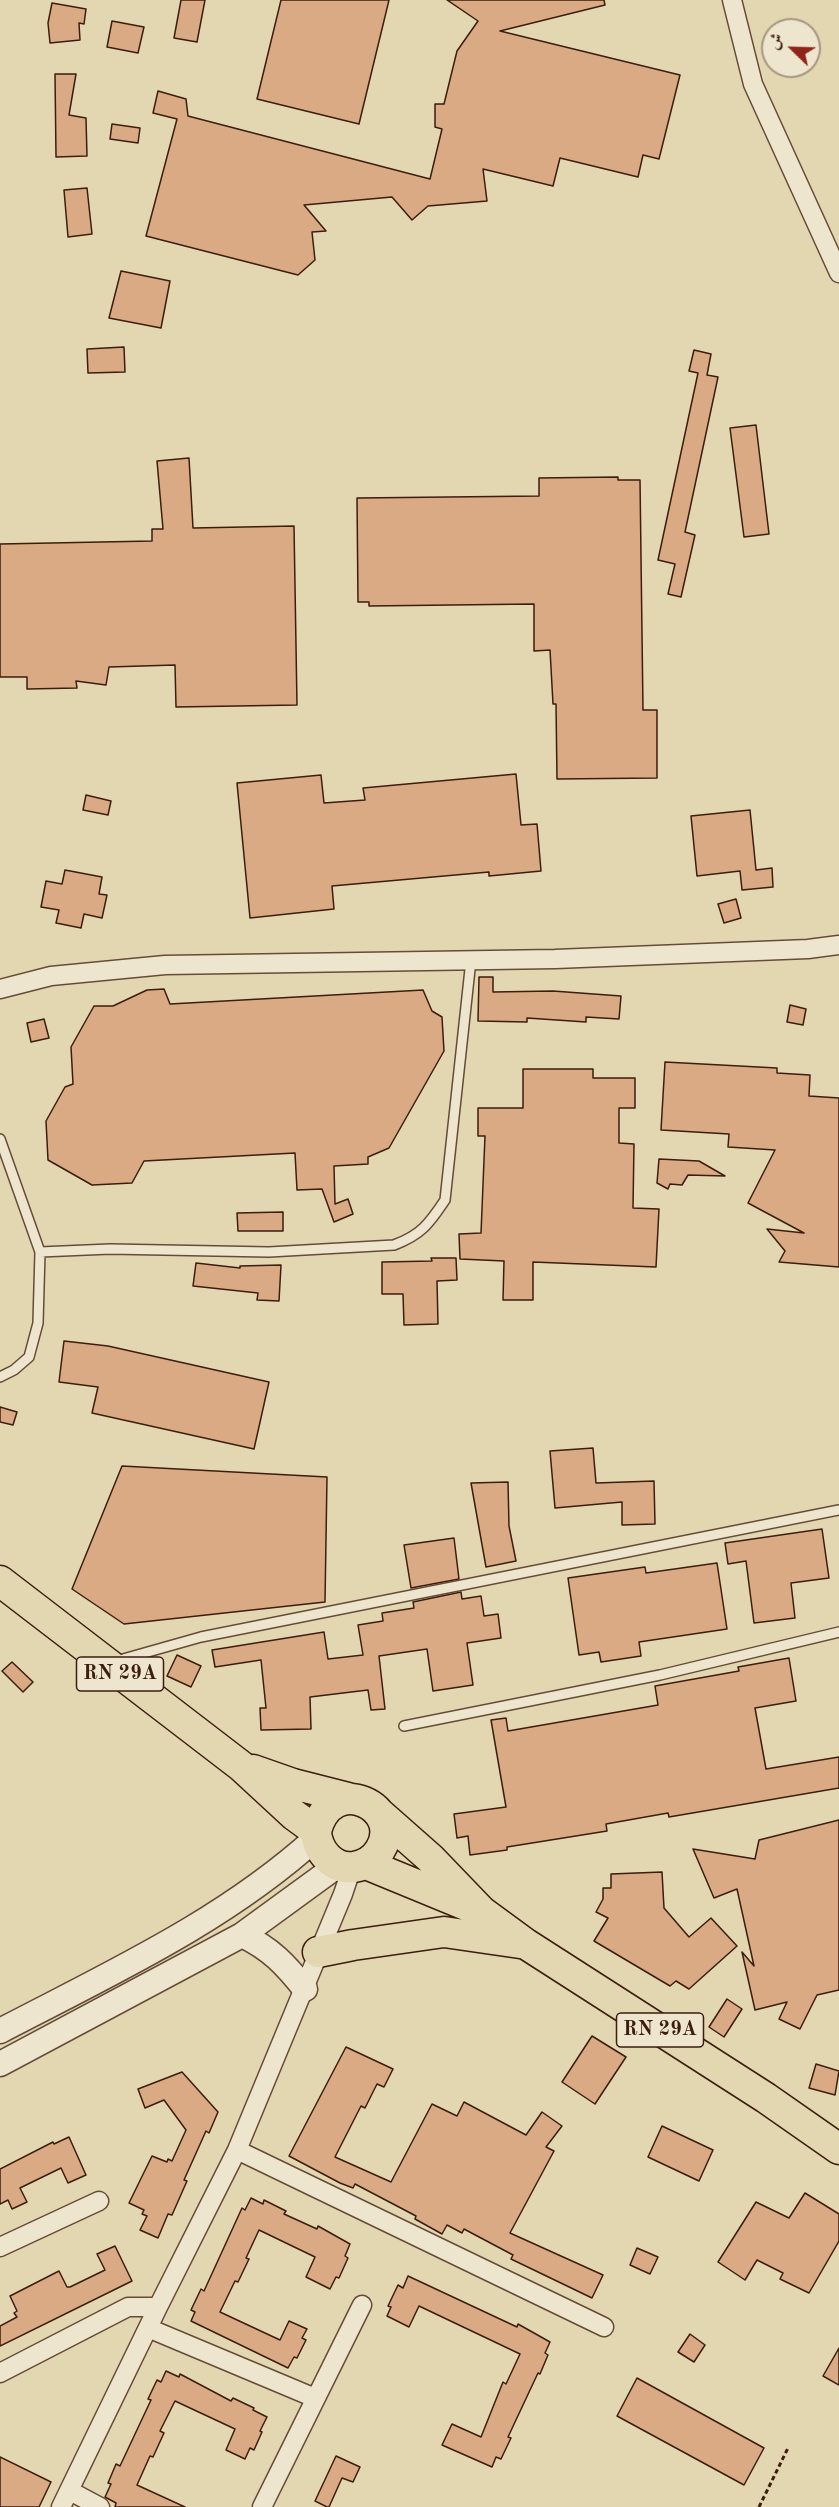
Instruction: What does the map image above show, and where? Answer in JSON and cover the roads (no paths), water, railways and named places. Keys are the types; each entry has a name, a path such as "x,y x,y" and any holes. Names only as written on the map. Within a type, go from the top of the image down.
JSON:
{"main road":[{"name":"RN 29A","path":"0,1581 242,1766 316,1834"},
{"name":"RN 29A","path":"242,1766 292,1784 348,1798"},
{"path":"348,1798 360,1799 371,1804 380,1813 385,1836 382,1847 375,1857 352,1865 328,1858 320,1849 316,1834 320,1819 326,1808 337,1801 348,1798"},
{"name":"RN 29A","path":"380,1813 430,1858 481,1911 525,1944 766,2098 839,2149"},
{"name":"RN 29A","path":"352,1865 481,1911"},
{"path":"318,1952 444,1932 525,1944"}],"street":[{"path":"732,0 753,84 839,273"},
{"path":"0,989 51,976 165,965 471,960 808,949 839,945"},
{"path":"0,2031 213,1916 286,1865 316,1834"},
{"path":"0,2064 242,1935 352,1865"},
{"path":"100,2507 65,2499 237,2150 304,1989 352,1865"},
{"path":"242,1935 262,1945 284,1963 304,1989"},
{"path":"237,2150 604,2327"},
{"path":"0,2247 99,2200"},
{"path":"262,2507 362,2304"},
{"path":"0,2373 128,2307 158,2307"},
{"path":"148,2328 315,2398"}],"lane":[{"path":"40,1252 110,1249 269,1251 394,1245 411,1239 427,1227 445,1200 471,960"},
{"path":"0,1139 40,1252 38,1323 29,1357 14,1370 0,1377"},
{"path":"108,1664 201,1637 839,1510"},
{"path":"404,1726 660,1675 839,1632"}]}
